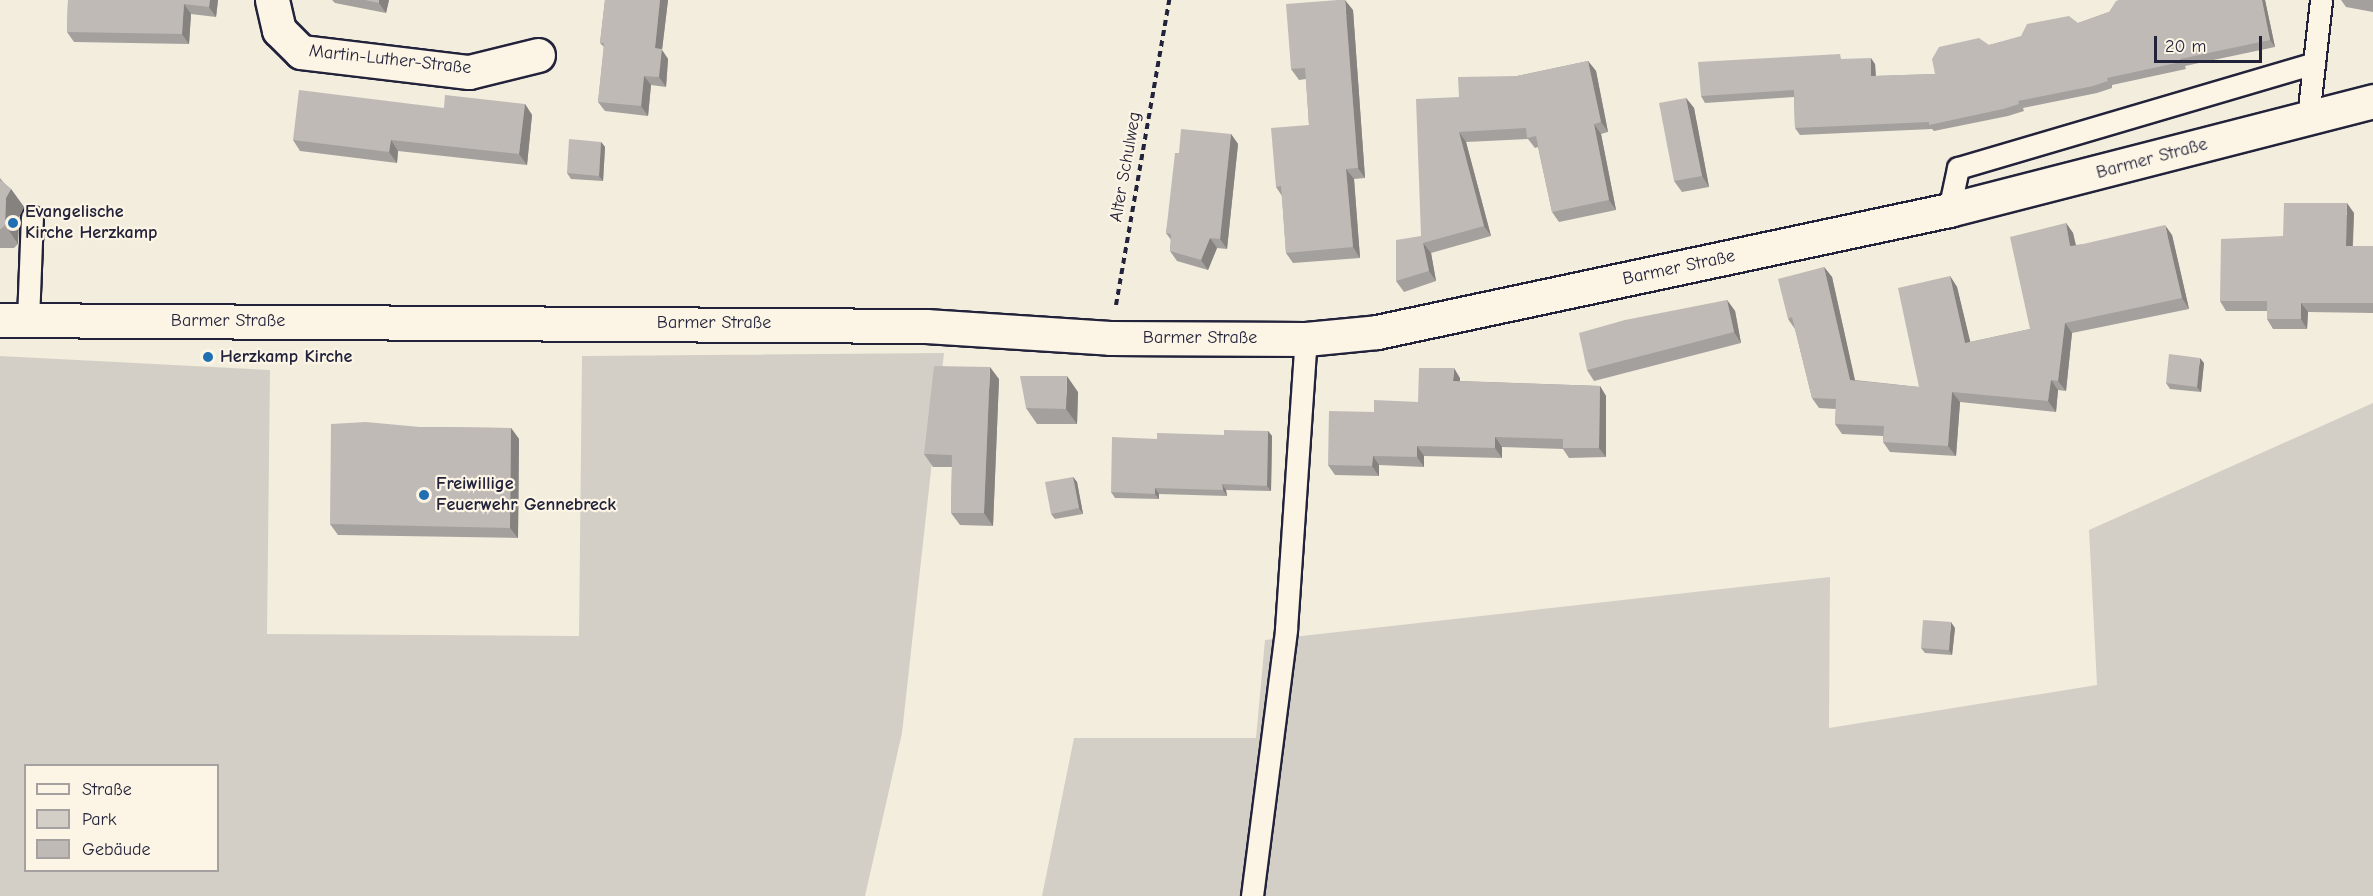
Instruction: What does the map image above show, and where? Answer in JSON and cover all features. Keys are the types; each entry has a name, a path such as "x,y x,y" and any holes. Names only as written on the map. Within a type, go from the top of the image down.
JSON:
{"main road":[{"name":"Martin-Luther-Straße","path":"272,0 279,30 301,52 469,72 538,55"},
{"name":"Barmer Straße","path":"14,320 926,326 1110,338 1306,339 1377,332 1949,210 2373,101"}],"lane":[{"path":"2308,118 2321,0"},
{"path":"1949,210 1958,168 2314,63"},
{"path":"14,320 32,217"},
{"path":"1252,896 1286,629 1306,339"}],"path":[{"name":"Alter Schulweg","path":"1110,338 1169,0"}],"green space":[{"path":"944,353 902,733 865,896 0,896 0,356 270,370 267,634 579,636 582,356"},
{"path":"2373,403 2373,896 1042,896 1074,738 1256,738 1265,640 1830,577 1829,728 2097,685 2089,530"}],"building":[{"path":"68,0 210,0 209,7 184,4 182,34 67,32"},
{"path":"605,0 660,0 655,48 662,49 659,77 644,76 641,106 598,102 604,43 600,43"},
{"path":"1345,0 1358,168 1346,169 1353,247 1286,253 1281,186 1276,187 1271,128 1309,125 1305,68 1291,69 1286,4"},
{"path":"2119,0 2262,0 2270,40 2180,59 2181,62 2107,78 2108,81 2093,86 2018,101 2019,104 2003,109 1929,125 1929,122 1795,128 1794,90 1701,96 1698,62 1840,54 1841,59 1871,58 1871,76 1935,74 1932,59 1939,47 1979,38 1989,45 2021,36 2027,24 2069,16 2078,23 2109,12"},
{"path":"1588,61 1601,122 1594,124 1609,200 1552,212 1536,136 1527,138 1526,128 1459,132 1484,226 1423,243 1429,271 1396,281 1396,240 1421,236 1416,99 1459,97 1458,77 1517,76"},
{"path":"299,90 444,108 445,95 525,104 519,154 391,140 389,152 293,140"},
{"path":"1686,98 1702,176 1674,181 1659,103"},
{"path":"1181,129 1231,134 1220,239 1210,238 1201,260 1170,251 1171,234 1166,233 1175,153 1179,153"},
{"path":"569,139 601,142 599,176 567,173"},
{"path":"0,180 11,189 6,198 5,225 1,229 0,229"},
{"path":"2284,203 2347,203 2346,246 2373,246 2373,303 2301,303 2301,319 2267,319 2267,301 2220,301 2221,239 2283,236"},
{"path":"2066,223 2070,246 2165,225 2182,298 2065,323 2058,381 2051,380 2048,401 1952,392 1948,446 1883,442 1884,426 1835,424 1836,399 1812,398 1792,317 1788,319 1778,279 1824,267 1850,380 1919,387 1898,288 1950,276 1965,343 2030,329 2010,237"},
{"path":"1727,300 1734,332 1587,370 1579,333 1625,320"},
{"path":"2169,354 2200,358 2197,387 2166,383"},
{"path":"934,366 990,367 984,513 951,513 952,455 924,454"},
{"path":"1419,368 1454,368 1453,381 1600,386 1599,448 1563,448 1563,439 1495,437 1495,448 1417,446 1417,457 1373,456 1372,466 1328,465 1329,411 1374,412 1374,400 1418,402"},
{"path":"1020,376 1067,376 1066,409 1026,408"},
{"path":"366,422 420,427 511,428 510,528 330,524 331,424"},
{"path":"1224,430 1268,431 1267,486 1222,484 1223,490 1155,488 1155,494 1111,492 1112,437 1157,439 1157,433 1224,435"},
{"path":"1073,477 1079,508 1051,514 1045,482"},
{"path":"1923,620 1951,622 1949,650 1921,648"}],"place":[{"name":"Evangelische Kirche Herzkamp","path":"13,223"},
{"name":"Herzkamp Kirche","path":"208,357"},
{"name":"Freiwillige Feuerwehr Gennebreck","path":"424,495"}]}
